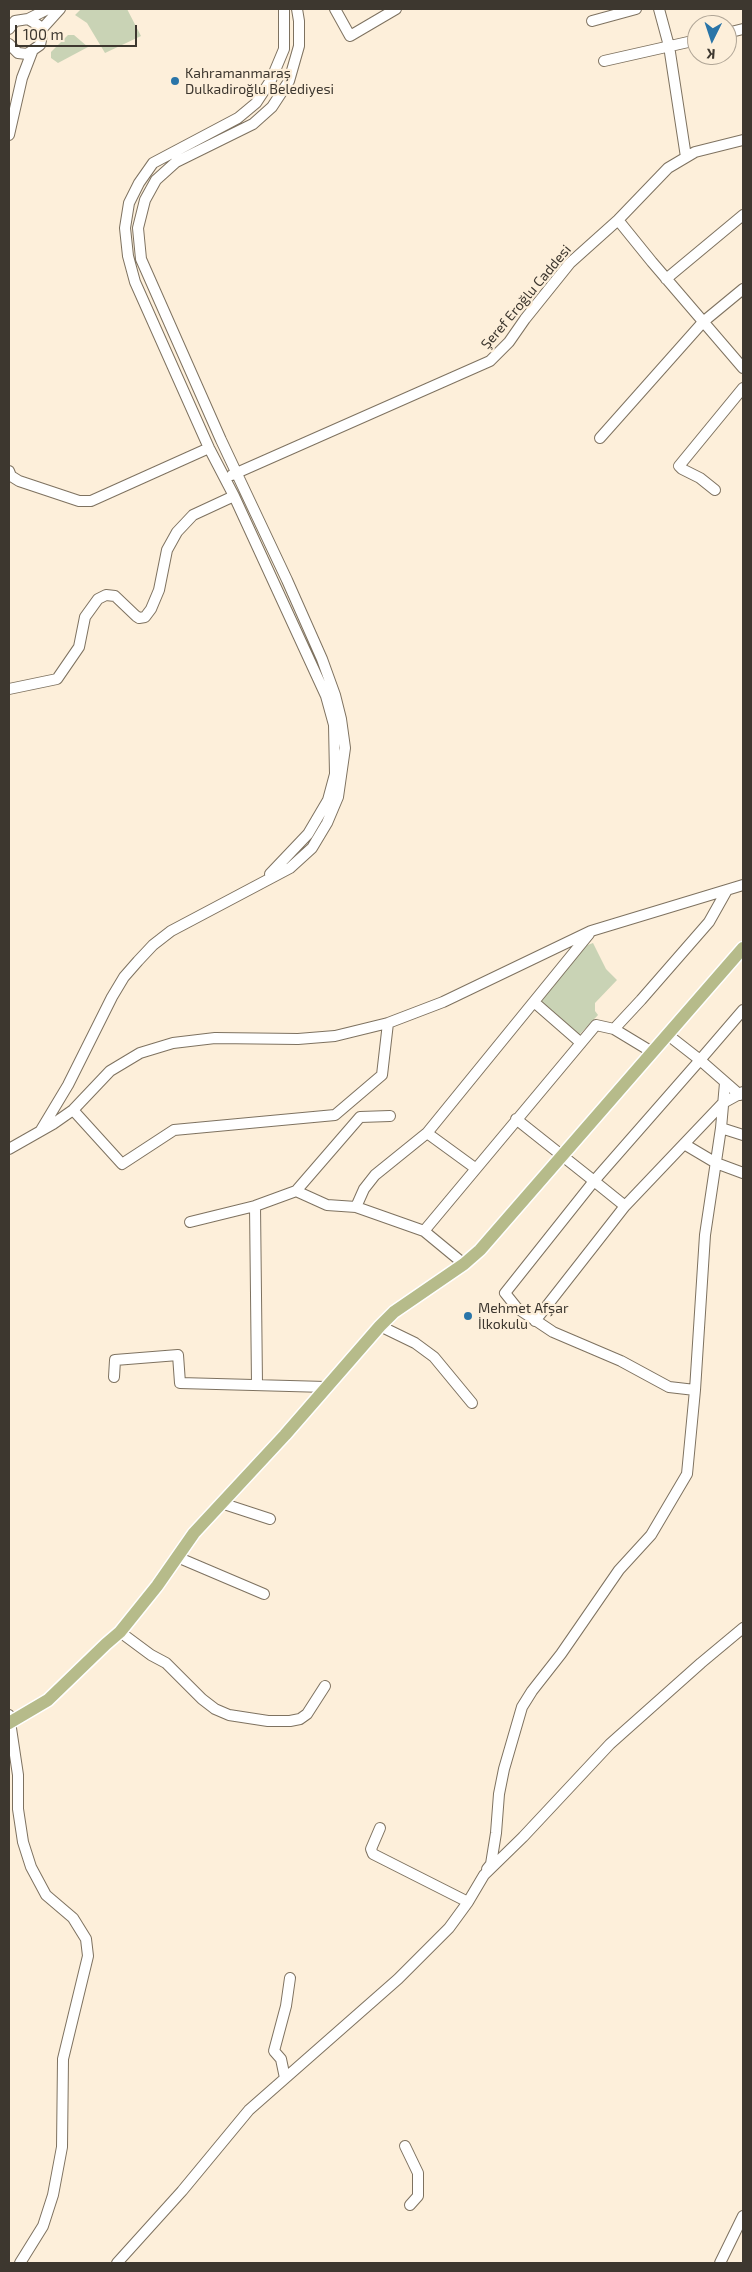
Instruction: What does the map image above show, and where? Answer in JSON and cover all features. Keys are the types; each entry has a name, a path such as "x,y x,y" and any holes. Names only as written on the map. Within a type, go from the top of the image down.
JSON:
{"main road":[{"path":"10,1723 48,1700 117,1635 194,1533 285,1435 380,1326 394,1312 464,1264 480,1250 743,948"}],"street":[{"path":"9,28 15,22 28,19 48,9"},
{"path":"41,30 60,9"},
{"path":"261,882 281,864 308,834 328,800 335,774 334,725 326,696 234,496 209,448 135,282 128,256 125,228 129,203 139,183 154,163 238,118 256,103 270,80 284,48 284,9"},
{"path":"41,1130 68,1085 112,997 124,977 138,961 153,945 171,931 290,868 312,848 327,823 338,797 345,748 337,703 322,659 140,259 138,228 145,200 156,180 176,162 253,124 272,107 289,81 299,46 297,9"},
{"path":"334,9 350,36 395,9"},
{"path":"592,21 636,9"},
{"path":"660,9 669,46 686,157"},
{"path":"9,135 22,78 32,52 42,40 41,30 33,21 28,19"},
{"path":"604,61 687,42"},
{"path":"10,47 23,54 32,52"},
{"path":"10,47 22,61 22,78"},
{"name":"Şeref Eroğlu Caddesi","path":"225,478 490,361 509,342 570,263 618,220 668,168 695,152 743,140"},
{"path":"666,279 743,215"},
{"path":"618,220 743,368"},
{"path":"600,438 703,322 743,289"},
{"path":"715,490 700,478 682,470 679,466 743,390"},
{"path":"9,471 11,476 19,481 79,501 90,500 209,448"},
{"path":"9,690 57,679 79,647 85,617 98,599 106,595 115,596 136,616 140,618 146,617 159,590 167,550 177,532 193,515 234,496"},
{"path":"9,1149 73,1110 110,1071 140,1053 173,1043 215,1038 298,1039 335,1036 388,1023 443,1002 591,931 743,885"},
{"path":"614,1029 709,922 727,890"},
{"path":"356,1207 364,1189 375,1175 427,1133 591,931"},
{"path":"534,1002 581,1043"},
{"path":"695,1390 669,1387 621,1361 553,1332 517,1308 505,1293 594,1182 743,1010"},
{"path":"73,1110 122,1164 174,1130 335,1115 382,1074 388,1023"},
{"path":"424,1231 516,1119 596,1026 614,1029 652,1052"},
{"path":"668,1034 725,1083 742,1094"},
{"path":"117,2263 182,2191 249,2110 398,1979 449,1928 468,1902 490,1864 504,1769 522,1707 619,1570 651,1535 687,1474 695,1390 705,1235 721,1128 725,1083"},
{"path":"535,1321 625,1206 724,1103 742,1094"},
{"path":"190,1222 255,1206 296,1190 360,1117 390,1116"},
{"path":"516,1119 625,1206"},
{"path":"721,1128 743,1135"},
{"path":"427,1133 475,1168"},
{"path":"684,1144 716,1163 743,1173"},
{"path":"296,1190 327,1205 356,1207 424,1231 464,1264"},
{"path":"255,1206 256,1384"},
{"path":"380,1326 415,1343 434,1357 472,1403"},
{"path":"114,1377 116,1360 178,1355 180,1383 326,1387"},
{"path":"221,1503 270,1520"},
{"path":"177,1558 264,1594"},
{"path":"484,1875 523,1837 610,1744 743,1628"},
{"path":"117,1635 166,1663 202,1699 215,1709 229,1715 268,1721 300,1719 307,1714 325,1686"},
{"path":"10,1723 18,1775 18,1809 23,1842 31,1867 46,1896 73,1918 86,1938 88,1956 63,2059 62,2147 53,2195 43,2226 20,2263"},
{"path":"380,1828 371,1849 373,1854 468,1902"},
{"path":"285,2078 281,2059 274,2051 286,2006 290,1978"},
{"path":"405,2146 418,2172 418,2196 410,2205"},
{"path":"720,2263 743,2216"}],"green space":[{"path":"81,9 127,9 141,36 105,53 87,23 75,15"},
{"path":"68,35 74,35 88,47 58,63 51,58 51,52"},
{"path":"593,943 606,969 617,980 595,1003 595,1011 598,1015 579,1035 541,1002 585,946"}],"place":[{"name":"Kahramanmaraş Dulkadiroğlu Belediyesi","path":"175,81"},
{"name":"Mehmet Afşar İlkokulu","path":"468,1316"}]}
